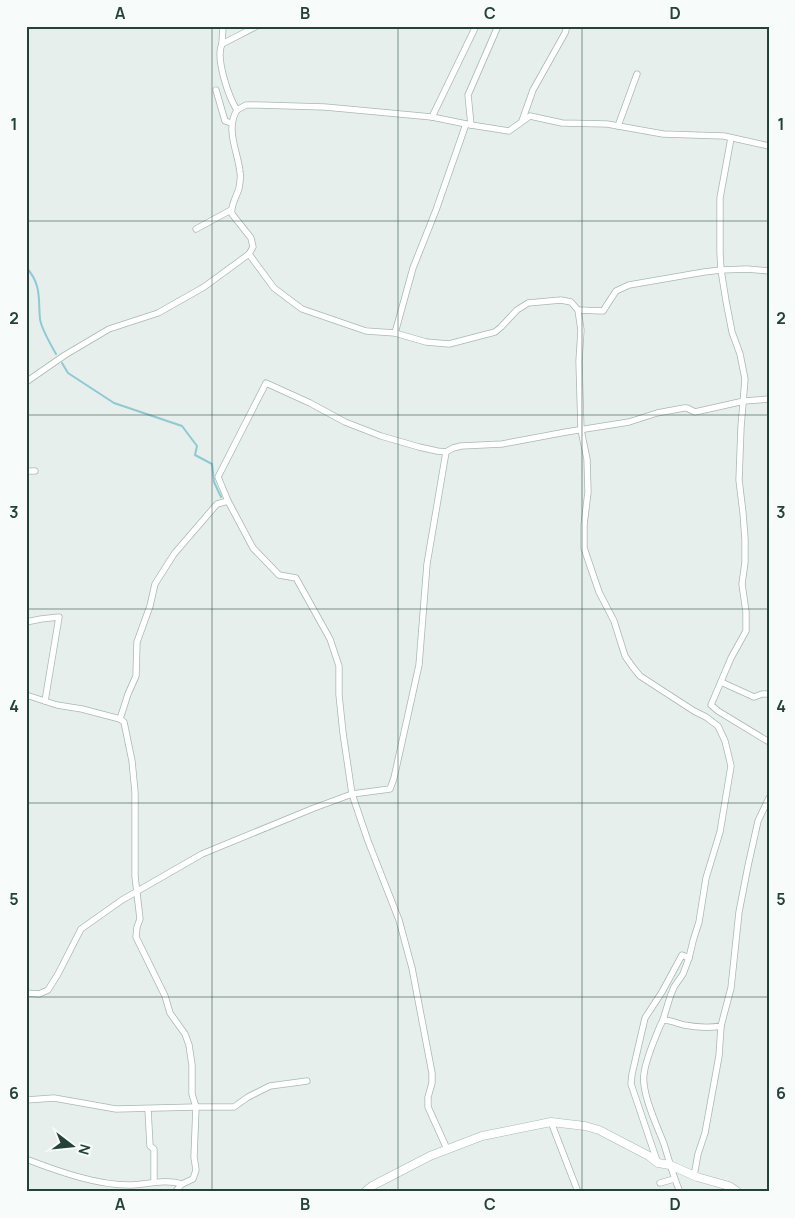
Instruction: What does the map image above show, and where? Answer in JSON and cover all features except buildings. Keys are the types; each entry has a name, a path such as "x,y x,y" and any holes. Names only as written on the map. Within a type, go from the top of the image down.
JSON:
{"main road":[{"path":"365,1192 372,1186 422,1160 482,1136 551,1122 585,1126 599,1130 649,1156 658,1163 729,1186 738,1192"}],"street":[{"path":"223,26 220,52 221,63 229,96 237,110"},
{"path":"222,44 258,26"},
{"path":"432,117 476,26"},
{"path":"395,334 413,268 468,125 468,95 498,26"},
{"path":"522,122 533,90 567,26"},
{"path":"618,126 637,74"},
{"path":"216,90 225,121 232,124"},
{"path":"26,382 65,355 109,329 158,313 204,287 249,254 253,246 251,238 232,214 231,210 239,186 240,172 232,124 233,116 237,110 246,106 259,104 285,105 432,117 509,131 530,116 562,123 607,124 663,134 724,136 769,146"},
{"path":"706,717 746,631 746,612 742,584 745,562 745,539 739,480 745,378 740,354 732,332 721,270 720,198 731,138"},
{"path":"196,229 231,210"},
{"path":"249,254 274,288 302,309 366,331 395,334 426,342 449,344 495,332 517,310 528,303 561,300 571,302 578,310 581,330 579,361 582,430 587,459 588,492 584,525 584,548 598,592 614,621 625,656 632,666 640,676 718,726 726,741 731,766 720,832 706,878 699,922 692,941 689,958 683,974 670,997 650,1052 643,1081 669,1165 680,1192"},
{"path":"578,310 603,311 616,291 629,285 721,270 748,269 769,271"},
{"path":"448,1149 428,1107 432,1073 412,968 399,920 352,794 339,695 339,666 330,639 296,578 279,574 253,548 228,501 218,477 266,383 310,403 345,422 381,436 419,447 446,452 461,446 502,444 629,422 657,413 687,408 695,412 744,401 769,398"},
{"path":"26,993 39,994 48,990 81,929 115,905 202,854 352,794 390,789 419,665 427,564 446,452"},
{"path":"26,471 35,471"},
{"path":"120,719 136,676 137,642 150,606 155,584 174,554 216,504 228,501"},
{"path":"26,622 59,617 45,702"},
{"path":"721,682 754,697 769,694"},
{"path":"26,695 57,705 89,710 120,719 124,722 132,761 135,792 135,876 140,919 136,937 165,996 170,1013 185,1034 192,1065 192,1094 196,1107 194,1157 196,1170 192,1179 182,1184 175,1192"},
{"path":"711,704 718,711 769,742"},
{"path":"694,1176 705,1132 719,1056 721,1026 731,988 739,912 758,821 769,798"},
{"path":"658,1163 631,1084 631,1077 645,1018 682,955 689,958"},
{"path":"663,1020 672,1020 685,1025 704,1027 721,1026"},
{"path":"26,1100 54,1098 116,1110 234,1107 248,1097 270,1086 306,1081"},
{"path":"148,1109 150,1146 154,1150 154,1182"},
{"path":"551,1122 578,1192"},
{"path":"26,1160 80,1177 108,1183 131,1185 173,1181 182,1184"},
{"path":"660,1183 674,1179"}],"waterway":[{"path":"26,267 35,280 41,323 56,354"},
{"path":"62,363 68,373 114,403 182,426 197,446 195,455 212,464 214,482 221,497"}]}
